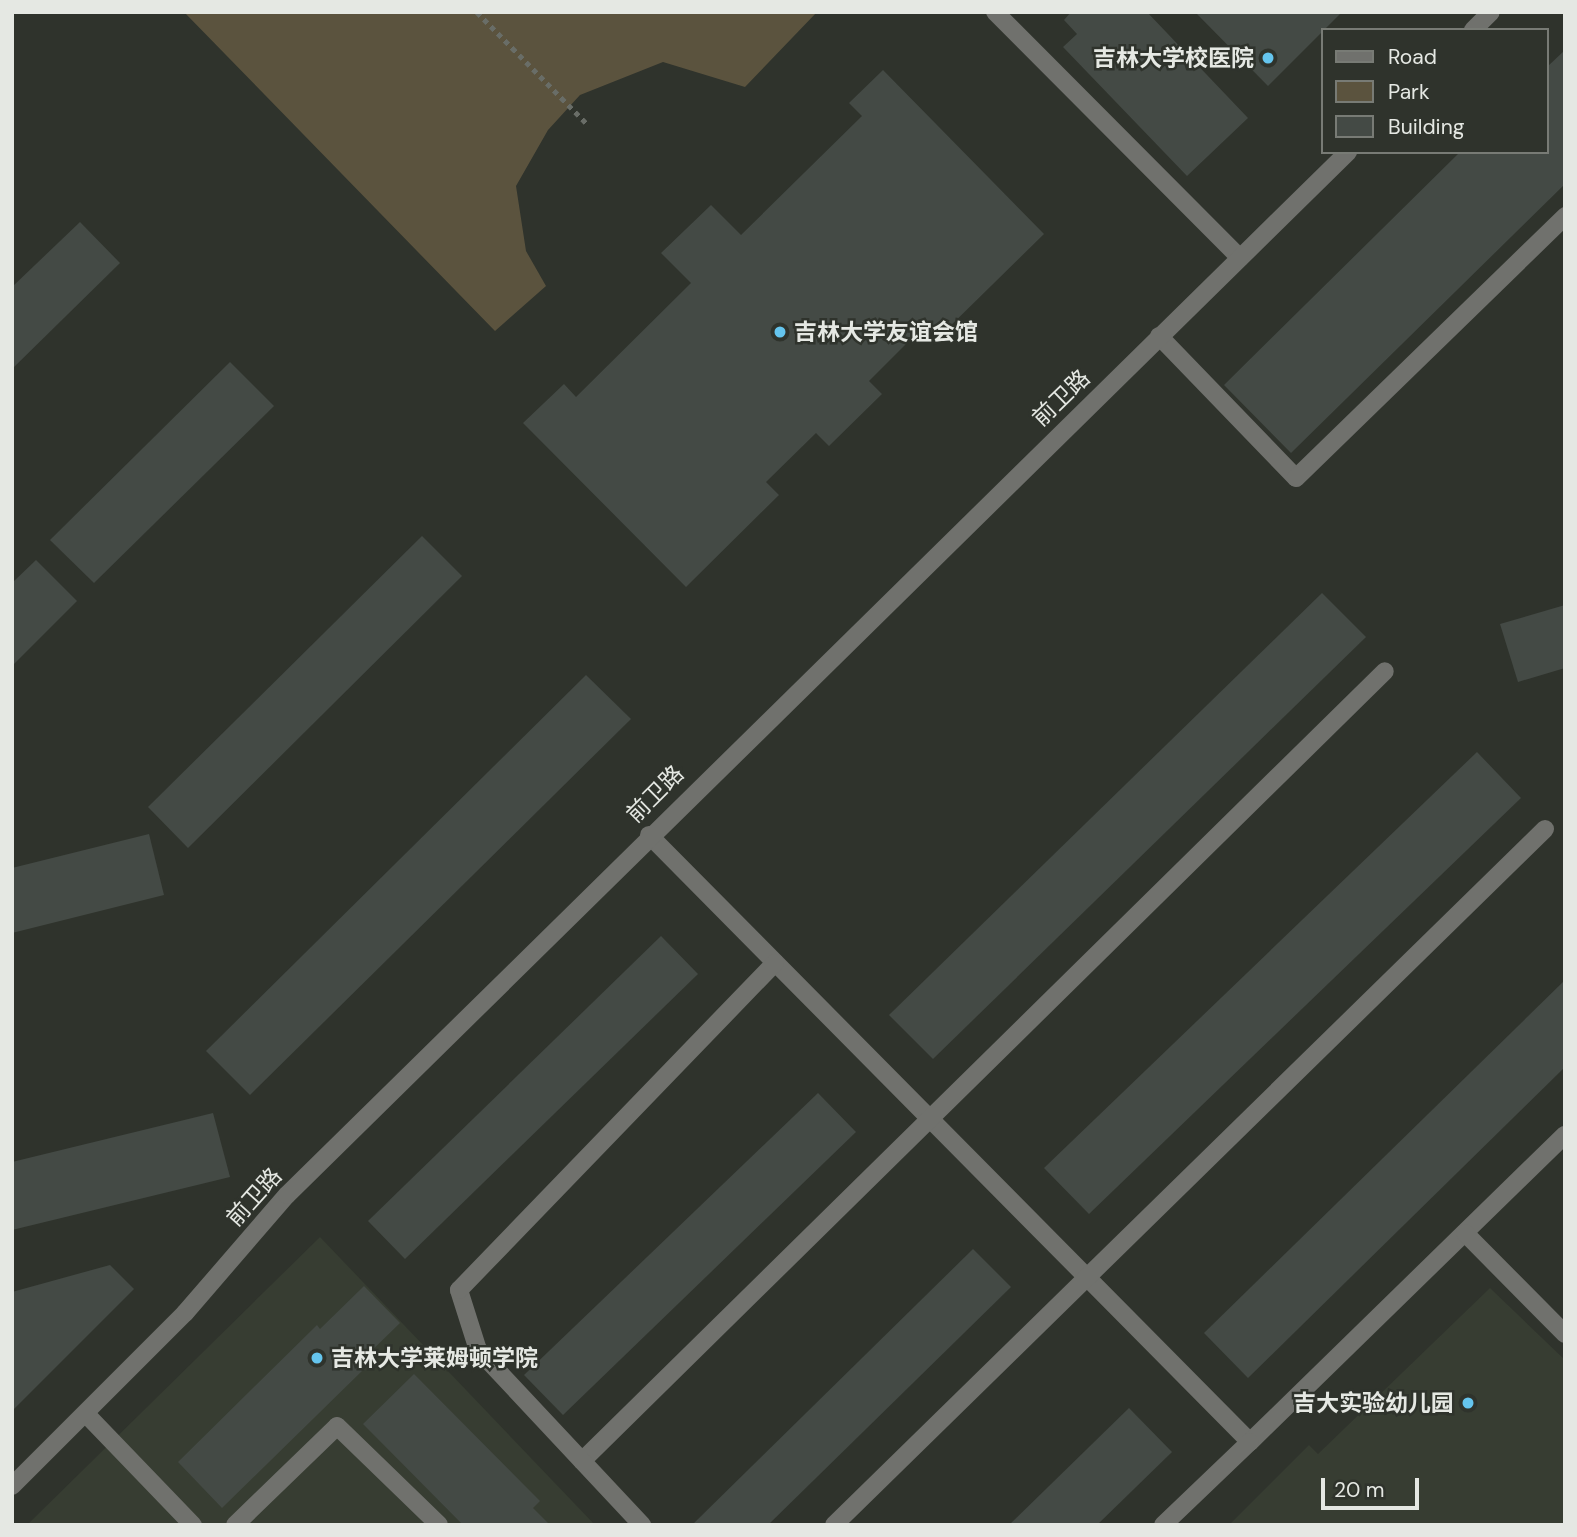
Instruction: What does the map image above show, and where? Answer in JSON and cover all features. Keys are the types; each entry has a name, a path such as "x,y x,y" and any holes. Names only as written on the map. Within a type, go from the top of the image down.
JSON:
{"street":[{"path":"995,12 1240,258"},
{"path":"1476,28 1491,12"},
{"name":"前卫路","path":"12,1486 185,1313 287,1195 649,835 1346,154"},
{"path":"1160,336 1296,478 1565,216"},
{"path":"582,1461 1385,671"},
{"path":"834,1525 1545,829"},
{"path":"649,835 1250,1442"},
{"path":"642,1525 478,1350 459,1290 775,963"},
{"path":"1163,1525 1565,1135"},
{"path":"1465,1233 1565,1334"},
{"path":"86,1414 193,1525"},
{"path":"234,1525 337,1426 439,1525"}],"path":[{"path":"477,12 588,125"}],"shaded area":[{"name":"吉林大学莱姆顿学院","path":"320,1237 595,1525 27,1525"},
{"name":"吉大实验幼儿园","path":"1490,1288 1565,1360 1565,1525 1229,1525 1309,1445 1318,1454"}],"green space":[{"path":"184,12 817,12 745,87 663,62 580,95 548,130 516,186 526,251 546,286 495,331"}],"building":[{"path":"1071,12 1147,12 1248,118 1187,176 1063,47 1077,34 1064,20"},
{"name":"吉林大学校医院","path":"1195,12 1342,12 1326,28 1322,28 1322,32 1268,86"},
{"path":"1565,50 1565,184 1291,453 1224,385 1458,154 1549,154 1549,65"},
{"name":"吉林大学友谊会馆","path":"883,70 1044,234 938,338 925,325 869,381 882,394 829,446 816,433 766,482 779,495 686,587 523,423 564,384 576,397 691,283 661,253 711,205 741,235 862,116 849,103"},
{"path":"80,222 120,263 12,369 12,287"},
{"path":"230,362 274,406 94,583 50,540"},
{"path":"422,536 462,576 188,848 148,807"},
{"path":"36,560 77,601 12,666 12,583"},
{"path":"1322,593 1366,637 933,1059 889,1015"},
{"path":"1565,605 1565,668 1518,682 1500,624"},
{"path":"586,675 631,719 250,1095 206,1051"},
{"path":"1477,752 1521,798 1089,1214 1044,1168"},
{"path":"149,834 164,895 12,933 12,868"},
{"path":"661,936 698,974 405,1259 368,1221"},
{"path":"1565,980 1565,1067 1248,1378 1204,1333"},
{"path":"818,1093 856,1132 563,1415 524,1375"},
{"path":"213,1113 230,1177 12,1230 12,1162"},
{"path":"973,1249 1011,1287 768,1525 692,1525"},
{"path":"110,1265 134,1289 12,1411 12,1292"},
{"path":"364,1286 400,1323 357,1365 362,1371 222,1508 178,1462 317,1325 320,1329"},
{"path":"414,1374 540,1501 533,1508 550,1525 463,1525 363,1424"},
{"path":"1129,1408 1172,1452 1097,1525 1009,1525"}],"place":[{"name":"吉林大学校医院","path":"1268,58"},
{"name":"吉林大学友谊会馆","path":"780,332"},
{"name":"吉林大学莱姆顿学院","path":"317,1358"},
{"name":"吉大实验幼儿园","path":"1468,1403"}]}
